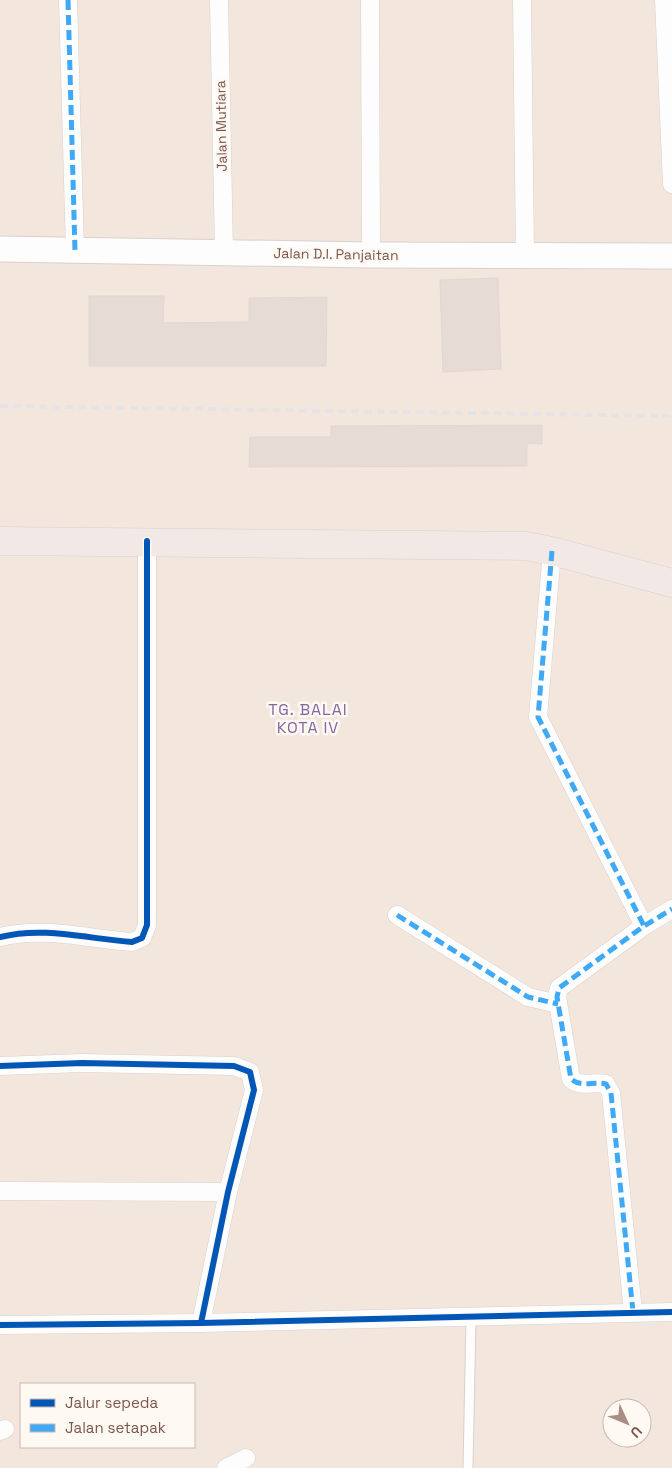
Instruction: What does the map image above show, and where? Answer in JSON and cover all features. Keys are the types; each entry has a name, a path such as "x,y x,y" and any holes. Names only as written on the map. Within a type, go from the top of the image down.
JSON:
{"highway":[{"path":"0,541 516,546 552,551 672,583"}],"main road":[{"name":"Jalan D.I. Panjaitan","path":"0,249 224,251 371,255 672,256"}],"street":[{"path":"68,0 75,251"},
{"name":"Jalan Mutiara","path":"219,0 224,251"},
{"path":"370,0 371,255"},
{"path":"522,0 525,256"},
{"path":"664,0 672,184"},
{"path":"0,937 18,933 62,933 132,942 142,938 147,925 146,541"},
{"path":"552,551 538,717 644,926"},
{"path":"633,1312 611,1093 606,1084 600,1082 579,1084 572,1078 558,1004 559,988 644,926 672,910"},
{"path":"397,915 528,997 558,1004"},
{"path":"0,1066 82,1063 234,1066 250,1072 254,1090 228,1192 201,1323"},
{"path":"0,1191 228,1192"},
{"path":"0,1324 201,1323 672,1312"},
{"path":"226,1468 246,1458"}],"lane":[{"path":"468,1468 471,1318"}],"shaded area":[{"path":"0,0 672,0 672,1468 0,1468"}],"building":[{"path":"498,278 501,369 443,372 440,280"},
{"path":"89,296 164,296 163,323 249,322 249,298 327,297 326,366 89,366"},
{"path":"542,425 542,444 527,443 527,466 249,467 250,437 331,437 331,426"}],"railway":[{"path":"0,406 672,416"}],"marked path":[{"path":"68,0 75,251"},
{"path":"552,551 538,717 644,926"},
{"path":"633,1312 611,1093 606,1084 583,1084 571,1079 557,997 559,988 644,926 672,909"},
{"path":"397,915 528,997 558,1004"}],"cycle path":[{"path":"0,937 17,934 50,933 132,942 142,938 147,925 147,541"},
{"path":"0,1066 82,1063 234,1066 250,1072 254,1090 228,1192 201,1323"},
{"path":"0,1325 201,1323 672,1312"}],"district":[{"name":"TG. BALAI KOTA IV","path":"308,718"}]}
